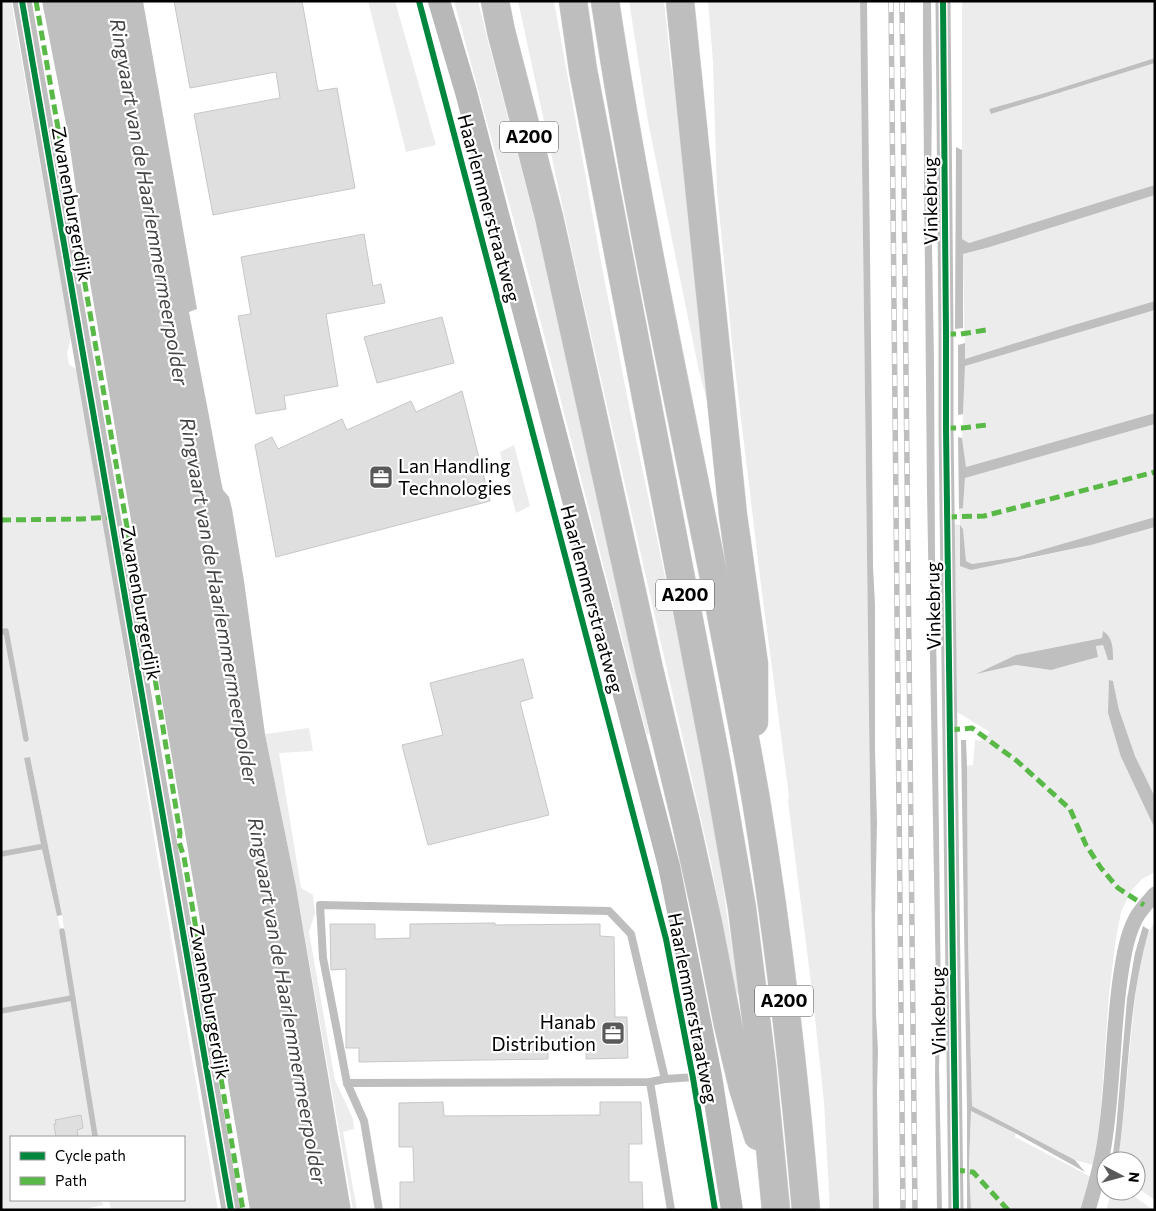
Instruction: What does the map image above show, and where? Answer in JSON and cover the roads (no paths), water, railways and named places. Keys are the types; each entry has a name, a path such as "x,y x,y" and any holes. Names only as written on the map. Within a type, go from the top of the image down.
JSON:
{"highway":[{"name":"A200","path":"495,1 549,217 648,669 688,832 742,1088 776,1201"},
{"name":"A200","path":"573,1 585,80 710,726 742,908 762,1066 776,1201"},
{"name":"A200","path":"605,1 614,63 640,202 755,794 778,949 806,1210"},
{"name":"A200","path":"680,1 733,515 754,664 755,794"}],"main road":[{"name":"Haarlemmerstraatweg","path":"439,1 471,111 669,866 711,1076 732,1210"}],"street":[{"name":"Zwanenburgerdijk","path":"22,1 231,1210"},
{"name":"Vinkebrug","path":"943,1 946,428 956,1210"},
{"path":"1088,1210 1099,1172 1106,1132 1116,1015 1124,958 1136,919 1144,905 1155,894"}],"lane":[{"path":"379,1210 364,1121 347,1083 323,958 320,905 609,911 631,934 665,1079"},
{"name":"Haarlemmerstraatweg","path":"347,1083 650,1082 665,1079 711,1076"},
{"path":"650,1082 671,1210"}],"water":[{"name":"Ringvaart van de Haarlemmermeerpolder","path":"42,1 143,1 197,309 189,312 221,481 223,490 229,497 232,509 265,734 296,887 351,1210 250,1210 86,259 68,134"},
{"path":"860,1 867,1 873,567 875,604 877,822 875,918 879,1210 873,1210 872,952"},
{"path":"923,1 931,1 931,190 942,1210 937,1210 936,988 927,492"},
{"path":"1155,58 1155,63 991,114 989,109 1045,93"},
{"path":"956,147 962,150 962,239 969,243 1155,185 1155,195 963,254 963,328 955,329"},
{"path":"1155,301 1155,310 965,366 963,414 958,415 958,345 965,343 965,359"},
{"path":"1155,413 1155,424 965,478 963,508 959,509 958,437 962,438 966,467"},
{"path":"1155,517 1155,527 1091,545 971,570 960,566 960,525 963,529 966,561 972,564 1017,557"},
{"path":"1103,631 1111,640 1113,660 1108,660 1103,645 1096,646 1098,657 1051,670 1016,665 976,674 1016,655 1102,638"},
{"path":"1109,680 1113,681 1119,710 1135,756 1155,797 1155,829 1121,757 1108,713"},
{"path":"961,740 966,740 967,766 968,943 972,1106 1075,1160 1085,1172 971,1111 969,1164 971,1210 967,1210"},
{"path":"30,757 62,915 57,916 24,758"},
{"path":"1143,926 1149,930 1136,987 1132,1016 1119,1151 1113,1151 1127,999 1135,953"}],"waterway":[{"path":"1,632 6,631 26,739"},
{"path":"1,854 45,846"},
{"path":"62,931 95,1136"},
{"path":"1,1011 72,998"}],"railway":[{"path":"891,1 903,1210"},
{"path":"902,1 915,1210"}],"place":[{"name":"Lan Handling Technologies","path":"381,477"},
{"name":"Hanab Distribution","path":"613,1033"}]}
